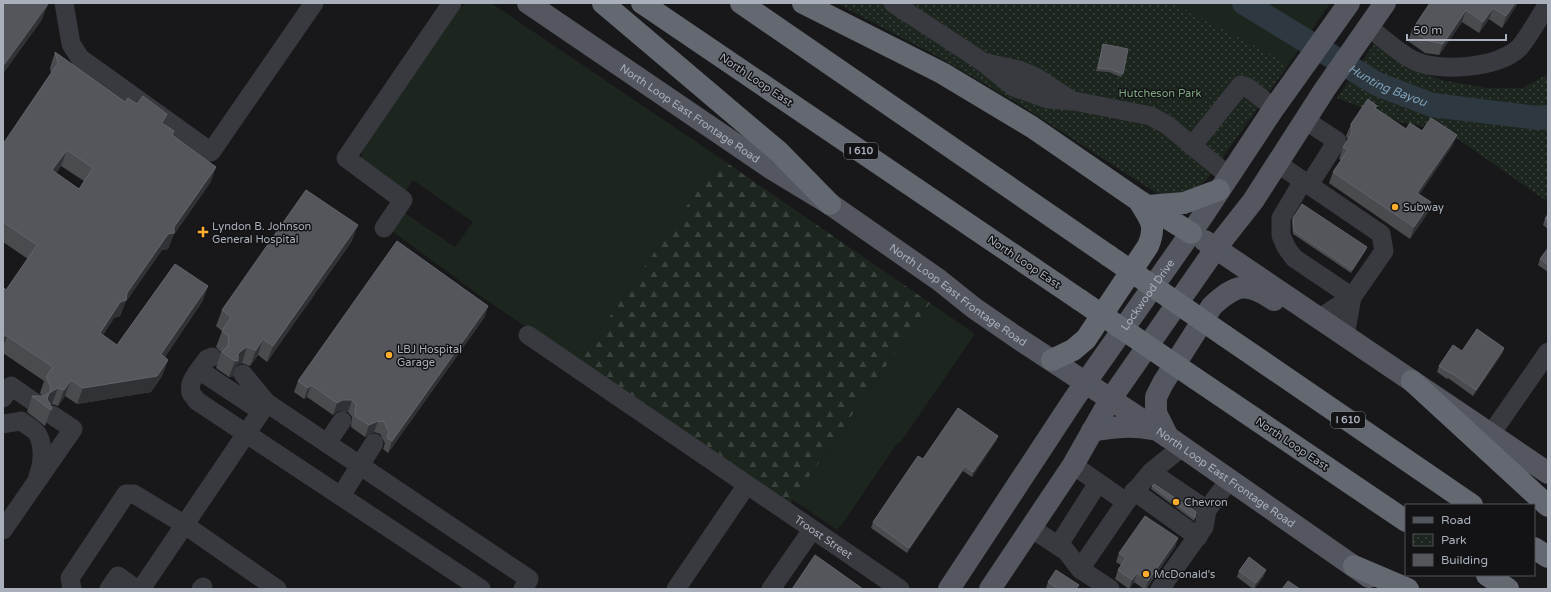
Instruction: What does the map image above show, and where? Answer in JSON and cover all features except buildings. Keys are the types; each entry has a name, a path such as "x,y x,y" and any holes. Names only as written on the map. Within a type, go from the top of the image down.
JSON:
{"highway":[{"path":"603,3 779,152 830,204"},
{"name":"North Loop East","path":"642,3 1405,520"},
{"name":"I 610","path":"741,3 1471,504"},
{"path":"803,3 942,73 1032,127 1143,203 1191,233"},
{"path":"1143,203 1184,203 1224,183"},
{"path":"1052,360 1073,350 1086,339 1148,246 1153,231 1153,223 1143,203"},
{"path":"1412,381 1548,506"},
{"path":"1535,549 1548,557"},
{"path":"1354,566 1408,589"},
{"path":"1488,576 1508,589"}],"main road":[{"name":"North Loop East Frontage Road","path":"528,3 769,167 830,204 939,280 1004,329 1230,479 1387,589"},
{"name":"Lockwood Drive","path":"949,589 1085,383 1191,233 1274,108 1349,3"},
{"path":"990,589 1073,465 1110,400 1216,248 1253,201 1325,89 1385,3"},
{"path":"1191,233 1216,248 1548,473"},
{"path":"1169,438 1156,412 1155,405 1159,390 1212,306 1222,297 1239,288 1252,288 1264,293 1298,317 1320,318"},
{"path":"1092,431 1120,426 1135,426 1169,438"}],"street":[{"path":"64,3 71,44 80,58 211,152 314,3"},
{"path":"384,228 403,200 346,158 452,3"},
{"path":"1368,27 1412,60 1424,64 1448,67 1469,66 1497,61 1518,48 1548,4"},
{"path":"901,6 983,62 1019,70 1037,78 1074,102 1151,116 1167,125 1192,146 1224,183"},
{"path":"1192,146 1241,85 1246,86 1274,108"},
{"path":"1305,120 1337,140 1281,218 1281,235 1286,247 1294,258 1352,297"},
{"path":"1277,163 1381,234 1384,251 1352,297 1320,318"},
{"path":"1345,336 1352,297"},
{"name":"Troost Street","path":"528,335 746,486 900,589"},
{"path":"1491,434 1548,352"},
{"path":"212,357 207,359 192,381 190,388 196,401 480,589"},
{"path":"196,374 202,372 327,443 359,466 529,579 522,589"},
{"path":"243,374 264,407"},
{"path":"3,398 12,386 34,402"},
{"path":"141,589 264,407"},
{"path":"5,524 35,485 73,429 52,415"},
{"path":"3,424 21,421 38,434 42,448 42,467 35,485"},
{"path":"327,443 342,421"},
{"path":"1080,569 1130,497 1151,472 1169,438"},
{"path":"341,496 374,443"},
{"path":"1073,465 1098,483 1130,497 1198,537"},
{"path":"1151,472 1207,510"},
{"path":"1160,589 1198,537 1204,527 1207,510 1230,479"},
{"path":"1058,546 1098,483"},
{"path":"676,589 746,486"},
{"path":"72,589 70,578 126,494 134,494 185,525 277,589"},
{"path":"1031,528 1066,551 1080,569 1110,589"},
{"path":"771,589 812,530"},
{"path":"109,589 118,576 136,589"}],"green space":[{"path":"467,3 491,3 720,158 578,362 479,295 388,228 403,212 455,247 473,222 413,180 405,192 362,159 362,147 457,10"},
{"name":"Hutcheson Park","path":"836,3 1173,3 1289,64 1208,178 1190,196 1164,198 1016,102 933,54"},
{"path":"1173,3 1330,3 1289,64"},
{"path":"1374,44 1408,64 1441,80 1487,88 1523,88 1548,74 1548,202 1445,130 1399,122 1337,98"},
{"path":"720,158 930,303 788,507 578,362"},
{"path":"930,303 975,334 902,440 896,445 837,530 793,500"}],"waterway":[{"name":"Hunting Bayou","path":"1244,3 1377,84 1432,105 1538,118 1548,117"}],"place":[{"name":"Subway","path":"1395,207"},
{"name":"Lyndon B. Johnson General Hospital","path":"203,232"},
{"name":"LBJ Hospital Garage","path":"389,355"},
{"name":"Chevron","path":"1176,502"},
{"name":"McDonald's","path":"1146,574"}]}
